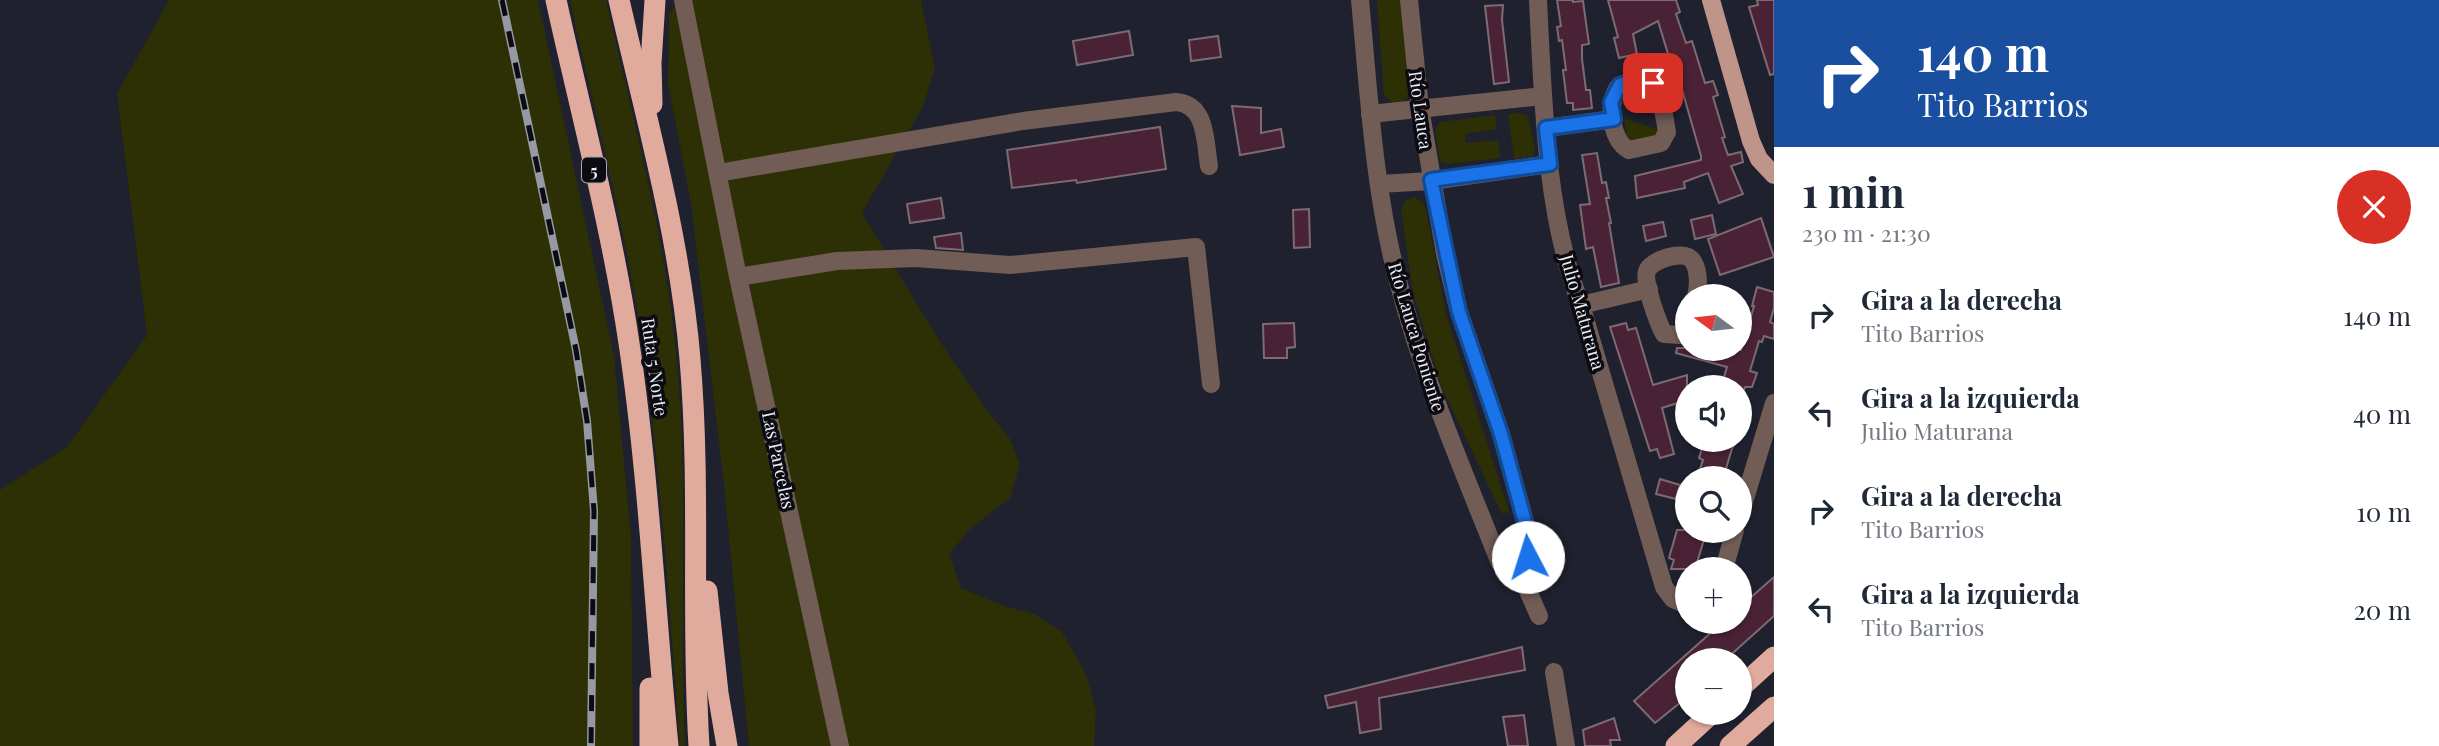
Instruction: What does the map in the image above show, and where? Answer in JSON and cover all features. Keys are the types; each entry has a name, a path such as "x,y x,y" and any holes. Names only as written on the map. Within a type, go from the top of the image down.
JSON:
{"highway":[{"name":"Ruta 5 Norte","path":"556,0 623,305 638,402 651,521 668,746"},
{"name":"Ruta 5 Norte","path":"619,0 672,234 685,314 695,435 695,639 699,746"},
{"path":"655,0 651,93 658,172"},
{"path":"695,435 710,622 727,746"},
{"path":"650,746 651,521"},
{"path":"1752,677 1774,657"},
{"path":"1730,746 1774,707"},
{"path":"1676,746 1699,725"}],"main road":[{"path":"1711,0 1751,141 1759,159 1774,174"}],"street":[{"name":"Las Parcelas","path":"683,0 738,277 840,746"},
{"name":"Río Lauca Poniente","path":"1360,0 1379,184 1398,284 1440,413 1499,561 1507,566 1517,566"},
{"name":"Río Lauca","path":"1409,0 1420,108 1431,180 1459,312 1501,434 1524,518 1528,557 1517,566"},
{"name":"Julio Maturana","path":"1538,0 1546,128 1565,255 1664,587 1675,600"},
{"path":"1370,114 1543,96"},
{"path":"718,173 1024,121 1176,102 1192,106 1200,117 1209,166"},
{"path":"1546,128 1614,119"},
{"path":"1379,184 1550,164"},
{"path":"738,277 850,260 916,258 1010,265 1196,247 1210,384"},
{"path":"1675,335 1664,334 1660,326 1646,278 1651,264 1682,256 1692,260 1699,284"},
{"path":"1581,305 1649,289"},
{"path":"1752,475 1774,403"},
{"path":"1517,566 1539,616"},
{"path":"1554,672 1566,746"}],"green space":[{"path":"169,0 538,0 614,356 631,537 633,746 0,746 0,490 67,447 147,335 117,94"},
{"path":"570,0 606,0 648,181 665,272 681,412 685,746 680,746 659,481 639,322 616,201"},
{"path":"680,0 921,0 935,68 923,106 862,213 937,337 985,408 1010,439 1020,464 1010,498 971,528 949,554 961,588 1004,606 1034,614 1062,632 1086,674 1096,710 1094,746 749,746 724,485 691,204 668,83 669,14"},
{"path":"1377,0 1402,0 1410,89 1406,98 1399,102 1392,103 1384,95"},
{"path":"1642,88 1653,113 1622,102 1625,91"},
{"path":"1520,113 1528,116 1535,149 1533,156 1514,159 1508,114"},
{"path":"1495,115 1497,129 1465,134 1466,143 1498,140 1500,158 1447,164 1440,162 1435,130 1440,122"},
{"path":"1624,118 1659,130 1657,136 1635,143 1627,139"},
{"path":"1414,197 1425,206 1446,314 1509,512 1502,514 1442,388 1413,293 1401,210 1405,201"}],"building":[{"path":"1557,0 1583,1 1589,44 1582,45 1582,59 1586,90 1590,90 1592,108 1573,110 1573,103 1567,103 1563,70 1566,70 1562,40 1559,41 1557,27 1561,26"},
{"path":"1608,0 1676,0 1680,12 1676,14 1686,43 1692,41 1705,83 1713,81 1718,95 1713,97 1728,155 1741,152 1743,162 1731,166 1743,194 1719,203 1708,173 1684,182 1685,188 1637,198 1635,176 1701,160 1701,156 1681,86 1678,87 1658,21 1633,34 1637,54 1619,58 1614,38 1618,37"},
{"path":"1757,0 1774,0 1774,74 1770,75 1749,7 1758,5"},
{"path":"1503,5 1502,20 1509,82 1494,84 1485,6"},
{"path":"1129,31 1133,55 1077,65 1073,41"},
{"path":"1218,36 1221,57 1191,61 1189,40"},
{"path":"1232,106 1261,108 1261,133 1281,129 1284,147 1240,155"},
{"path":"1160,127 1166,169 1077,183 1076,180 1012,188 1007,150"},
{"path":"1597,153 1602,183 1606,182 1609,198 1606,198 1619,283 1601,287 1593,247 1586,249 1580,205 1590,204 1582,155"},
{"path":"941,198 944,218 910,223 907,204"},
{"path":"1309,209 1310,247 1294,248 1293,210"},
{"path":"1712,215 1716,234 1695,239 1691,220"},
{"path":"1761,218 1774,257 1720,275 1708,239"},
{"path":"1663,222 1666,236 1646,241 1643,226"},
{"path":"961,233 963,250 936,248 934,237"},
{"path":"1757,287 1774,292 1774,308 1770,322 1774,324 1774,339 1764,336 1762,342 1759,341 1750,371 1757,373 1752,387 1752,375 1725,375 1727,367 1705,361 1752,361 1752,306"},
{"path":"1294,323 1295,347 1287,348 1287,358 1264,358 1263,324"},
{"path":"1626,323 1628,330 1636,328 1653,385 1675,379 1675,404 1662,408 1674,454 1660,458 1657,449 1650,451 1610,327"},
{"path":"1701,452 1731,452 1727,466 1701,466 1703,460 1699,458"},
{"path":"1660,479 1675,484 1675,499 1656,494"},
{"path":"1675,537 1675,543 1703,543 1699,557 1675,557 1675,569 1671,569 1674,560 1669,558"},
{"path":"1774,577 1774,616 1738,648 1694,648 1709,634 1752,634 1752,596"},
{"path":"1522,647 1525,670 1379,698 1381,729 1360,733 1356,702 1328,708 1325,696"},
{"path":"1675,665 1675,707 1655,723 1634,701"},
{"path":"1524,715 1528,746 1508,746 1503,717"},
{"path":"1614,718 1620,740 1610,740 1611,746 1585,746 1583,730"}],"railway":[{"path":"502,0 576,350 587,421 594,511 591,746"}],"route":[{"path":"1528,557 1524,518 1501,434 1459,312 1431,180 1550,164 1546,128 1614,119 1611,102 1620,85 1641,78 1653,83"}]}
